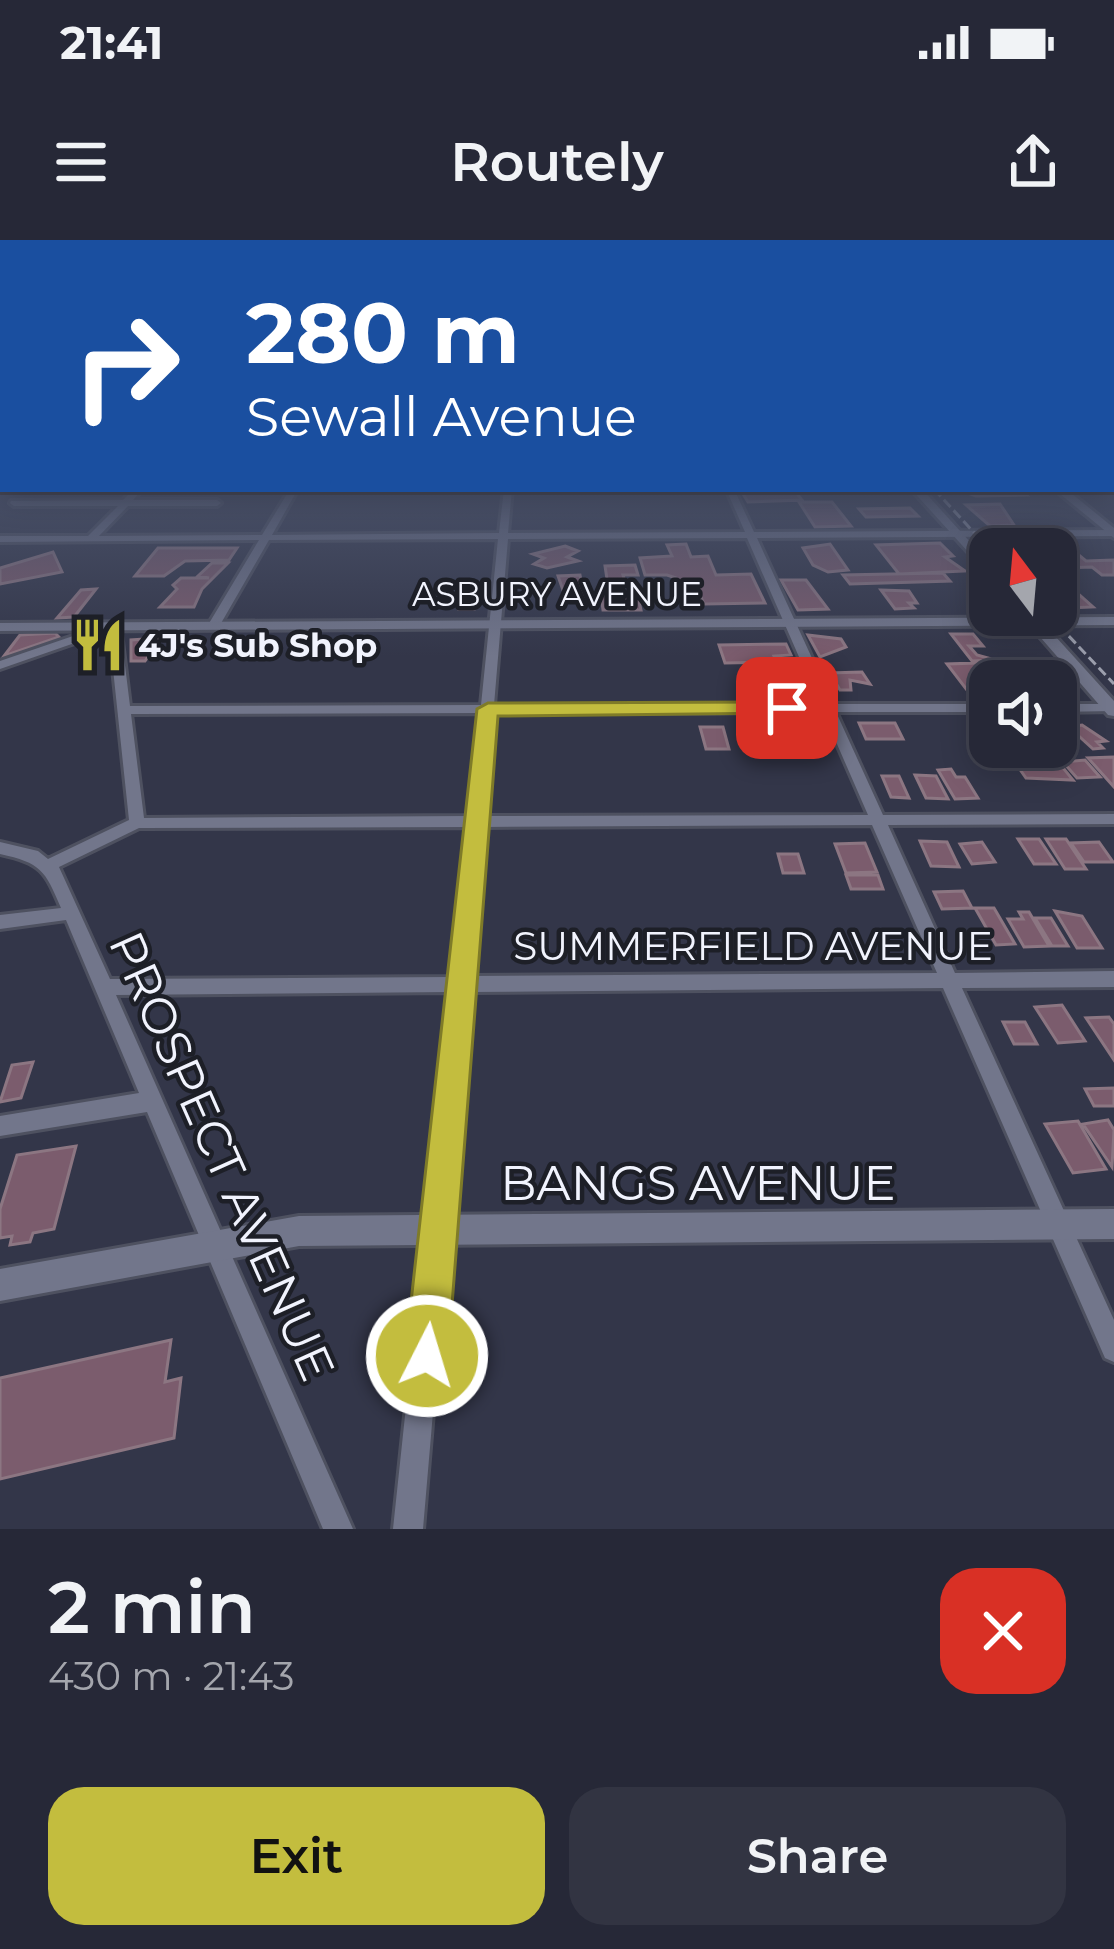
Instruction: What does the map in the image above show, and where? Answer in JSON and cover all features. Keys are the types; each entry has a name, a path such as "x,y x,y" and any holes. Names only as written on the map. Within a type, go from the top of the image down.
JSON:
{"main road":[{"name":"ASBURY AVENUE","path":"0,627 969,619"},
{"name":"ASBURY AVENUE","path":"1077,620 1114,621"},
{"path":"1047,636 1113,709"},
{"name":"BANGS AVENUE","path":"0,1285 299,1231 1114,1225"}],"street":[{"path":"0,539 713,536"},
{"path":"751,536 1114,1349"},
{"path":"408,1529 504,537"},
{"path":"214,625 265,538"},
{"path":"0,665 114,625 137,823"},
{"path":"126,710 969,708"},
{"path":"1077,708 1113,709"},
{"path":"0,848 32,854 50,866 137,823 1114,819"},
{"name":"PROSPECT AVENUE","path":"50,866 338,1529"},
{"path":"0,922 71,914"},
{"name":"SUMMERFIELD AVENUE","path":"105,986 1114,979"},
{"path":"0,1126 154,1101"}],"building":[{"path":"940,543 953,556 945,557 965,571 899,574 876,545"},
{"path":"686,544 691,557 708,556 716,575 751,574 765,603 704,604 697,588 680,588 676,578 667,575 645,575 640,558 672,556 667,545"},
{"path":"830,544 848,570 828,572 813,565 803,548"},
{"path":"565,546 578,551 567,557 578,561 547,568 534,564 544,558 533,554"},
{"path":"158,548 237,548 229,560 185,561 164,576 135,576"},
{"path":"53,552 62,572 0,584 0,568"},
{"path":"1077,554 1086,561 1114,560 1114,575 1102,575 1092,567 1077,568"},
{"path":"212,563 228,563 202,589 194,607 160,607 181,578 209,578 198,576"},
{"path":"635,565 638,575 623,575 626,585 608,586 605,566"},
{"path":"943,573 950,581 850,584 843,575"},
{"path":"580,575 584,596 565,596 558,576"},
{"path":"781,580 806,580 828,609 798,610"},
{"path":"462,582 475,582 474,609 459,609"},
{"path":"96,589 74,617 57,618 81,590"},
{"path":"607,590 637,592 641,610 603,610 601,595 608,595"},
{"path":"881,590 909,591 917,603 909,603 914,608 895,609"},
{"path":"1077,593 1093,607 1077,608"},
{"path":"55,633 59,637 4,656 20,635"},
{"path":"951,634 975,636 983,646 969,646 977,655 995,660 971,660"},
{"path":"808,635 841,639 846,647 820,657"},
{"path":"161,638 145,661 131,661 131,640"},
{"path":"786,644 791,655 774,656 777,662 725,663 719,645"},
{"path":"969,663 969,693 947,664"},
{"path":"862,672 870,684 850,680 851,690 840,690 830,673"},
{"path":"859,723 895,723 903,739 866,739"},
{"path":"1077,726 1106,741 1097,742 1103,748 1093,749 1077,734"},
{"path":"700,727 723,727 729,749 706,749"},
{"path":"1114,757 1114,787 1088,758"},
{"path":"1085,760 1100,777 1077,778 1068,768 1077,768 1077,761"},
{"path":"1019,768 1063,768 1073,780 1026,778"},
{"path":"951,769 956,777 965,777 978,798 955,799 938,770"},
{"path":"915,775 936,776 948,799 926,798"},
{"path":"882,776 899,776 909,798 891,797"},
{"path":"1018,839 1039,839 1056,864 1034,864"},
{"path":"1046,839 1066,839 1086,869 1065,869"},
{"path":"920,841 947,842 959,867 931,866"},
{"path":"982,842 995,862 972,864 960,844"},
{"path":"1099,842 1113,862 1084,862 1071,843"},
{"path":"865,843 877,872 846,873 835,844"},
{"path":"778,854 798,854 804,873 783,873"},
{"path":"846,875 878,875 883,889 851,889"},
{"path":"963,891 972,908 942,909 934,892"},
{"path":"975,908 994,908 1015,944 996,945"},
{"path":"1055,911 1082,916 1102,948 1077,948"},
{"path":"1019,912 1029,912 1049,946 1024,947 1008,919 1023,919"},
{"path":"1035,918 1051,918 1068,946 1052,946"},
{"path":"1062,1005 1085,1041 1058,1043 1035,1007"},
{"path":"1109,1017 1114,1024 1114,1060 1086,1018"},
{"path":"1003,1022 1025,1022 1037,1044 1014,1044"},
{"path":"33,1062 21,1098 0,1102 12,1065"},
{"path":"1114,1088 1114,1106 1094,1106 1085,1089"},
{"path":"1108,1120 1114,1130 1112,1167 1083,1124"},
{"path":"1078,1121 1106,1169 1073,1173 1045,1124"},
{"path":"76,1146 54,1229 33,1233 30,1242 10,1245 12,1236 0,1238 0,1209 17,1155"},
{"path":"171,1340 165,1382 181,1378 174,1438 0,1479 0,1378"}],"railway":[{"path":"1069,636 1114,684"}],"place":[{"name":"4J's Sub Shop","path":"98,645"}],"route":[{"path":"427,1356 488,709 787,708"}]}
